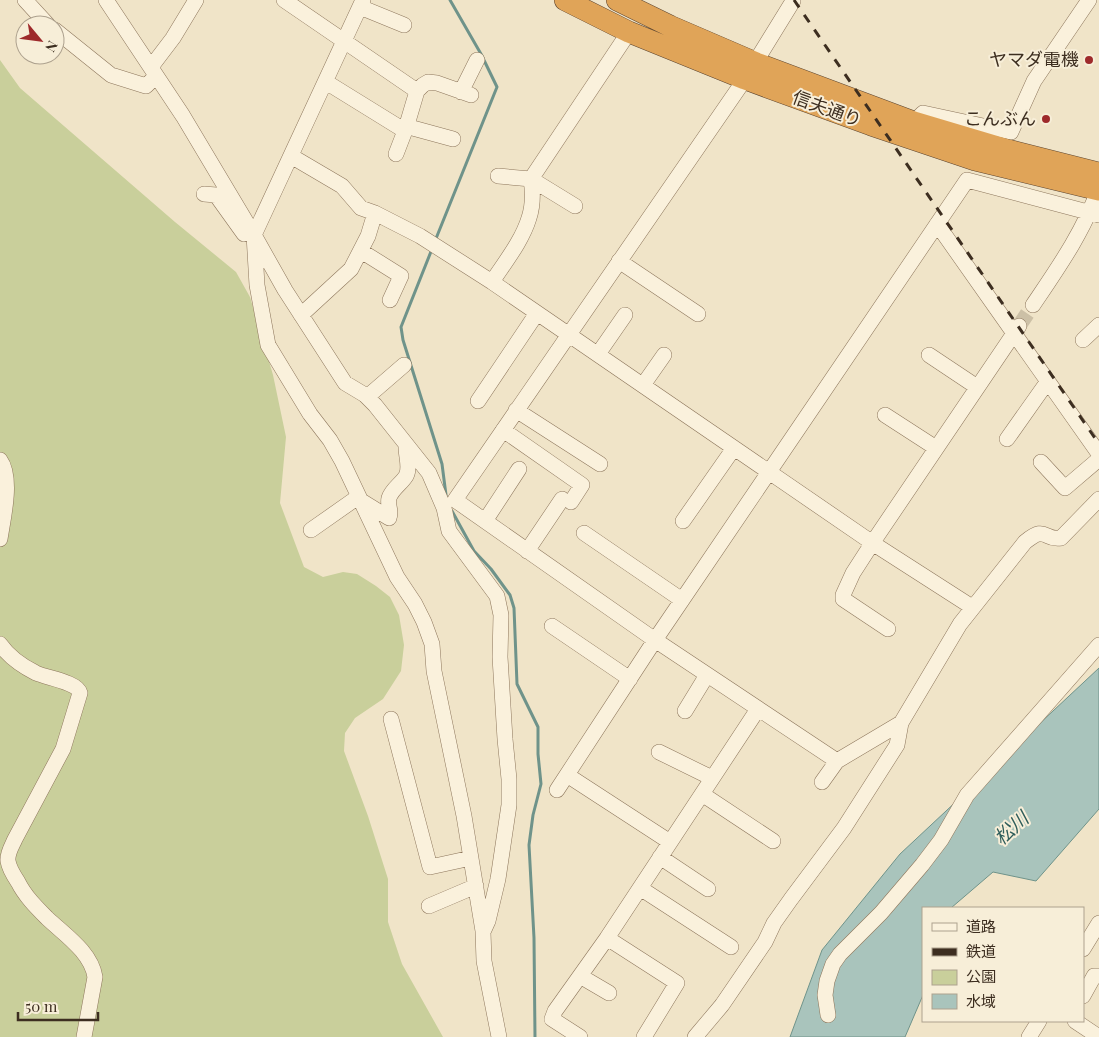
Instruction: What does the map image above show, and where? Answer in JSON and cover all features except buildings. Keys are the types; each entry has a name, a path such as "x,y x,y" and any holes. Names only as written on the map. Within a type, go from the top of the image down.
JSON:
{"highway":[{"name":"信夫通り","path":"565,0 629,32 1008,150 1099,185"},
{"name":"信夫通り","path":"617,0 670,26 751,71 871,125 975,160 1099,185"}],"street":[{"path":"25,0 39,15"},
{"path":"65,38 111,75 146,86 172,38 196,0"},
{"path":"284,0 417,90"},
{"path":"914,122 923,112 1011,132 1034,81 1089,0"},
{"path":"111,2 153,72 183,116 301,315 345,383 367,397 429,473 449,504 484,521 707,675 837,761"},
{"path":"483,932 488,921 498,879 509,805 500,657 501,615 497,596 449,531 449,504 503,430 751,71 790,2"},
{"path":"404,25 362,4 254,235 257,285 268,345 310,414 330,440 342,460 397,577 421,616 432,644 434,671 476,886 483,932 484,961 499,1037"},
{"path":"492,282 523,233 530,217 533,192 532,179 629,32"},
{"path":"396,154 417,90 431,82 466,94 477,60"},
{"path":"326,82 402,129 409,127 453,139"},
{"path":"291,156 342,186 361,208 420,236 492,282 769,472 972,607"},
{"path":"557,790 682,600 967,180 975,160"},
{"path":"498,176 532,179 575,206"},
{"path":"967,180 1094,214"},
{"path":"1033,305 1094,214 1099,185"},
{"path":"204,194 216,195 242,233 248,237 254,235"},
{"path":"301,315 345,276 361,251 375,213"},
{"path":"937,224 1016,330 1048,381 1099,454"},
{"path":"361,251 401,276 390,300"},
{"path":"619,260 698,314"},
{"path":"478,401 537,313"},
{"path":"598,354 625,315"},
{"path":"1083,340 1099,325"},
{"path":"888,629 843,599 843,595 853,573 873,542 1016,330"},
{"path":"643,385 664,354"},
{"path":"929,355 977,387"},
{"path":"367,397 404,365"},
{"path":"1006,439 1048,381"},
{"path":"516,410 600,464"},
{"path":"885,415 936,448"},
{"path":"503,430 582,485 567,500 527,551"},
{"path":"359,499 389,518 391,514 388,502 390,496 406,476 408,469 405,451 406,444"},
{"path":"683,521 734,448"},
{"path":"1041,462 1064,488 1099,459"},
{"path":"0,460 6,475 5,507 0,540"},
{"path":"484,521 520,469"},
{"path":"311,530 359,499"},
{"path":"695,1037 722,1005 766,942 774,923 844,828 897,745 901,723 972,607 1025,542 1034,534 1044,533 1057,539 1061,538 1099,499"},
{"path":"584,533 682,600"},
{"path":"552,626 630,679"},
{"path":"0,644 7,653 38,674 76,686 80,690 63,749 15,839 8,861 14,877 24,894 81,949 94,971 94,986 84,1037"},
{"path":"828,1015 825,995 832,964 836,958 881,913 922,865 940,840 967,795 1099,645"},
{"path":"685,711 707,675"},
{"path":"580,1037 552,1019 554,1011 607,938 758,709"},
{"path":"391,719 430,867 471,858"},
{"path":"822,782 837,761 901,723"},
{"path":"659,752 712,778"},
{"path":"567,775 670,842"},
{"path":"702,794 773,842"},
{"path":"660,857 708,889"},
{"path":"429,906 476,886"},
{"path":"640,888 731,947"},
{"path":"1084,947 1099,923"},
{"path":"607,938 678,983 644,1037"},
{"path":"580,976 608,993"},
{"path":"1084,994 1094,976 1099,976"},
{"path":"1030,1037 1038,1022"},
{"path":"1076,1022 1099,1037"}],"green space":[{"path":"0,60 20,88 236,272 250,297 273,375 286,437 280,503 304,567 323,577 343,572 357,574 390,597 399,615 404,645 401,671 383,699 355,718 345,733 344,751 368,816 388,879 388,922 402,964 443,1037 0,1037"}],"water":[{"name":"松川","path":"1099,668 1099,809 1036,881 993,872 952,907 922,907 922,997 905,1037 790,1037 822,950 900,854"}],"waterway":[{"path":"435,241 497,87 481,54 450,0"},
{"path":"432,249 401,327 403,340 442,464 446,495"},
{"path":"452,511 474,551 491,569 510,595 514,608 517,684 538,727 541,784 533,815 529,845 534,938 535,1037"}],"tunnel":[{"path":"1019,326 1033,305"}],"railway":[{"path":"794,0 1099,444"}],"place":[{"name":"ヤマダ電機","path":"1089,60"},
{"name":"こんぶん","path":"1046,119"}]}
